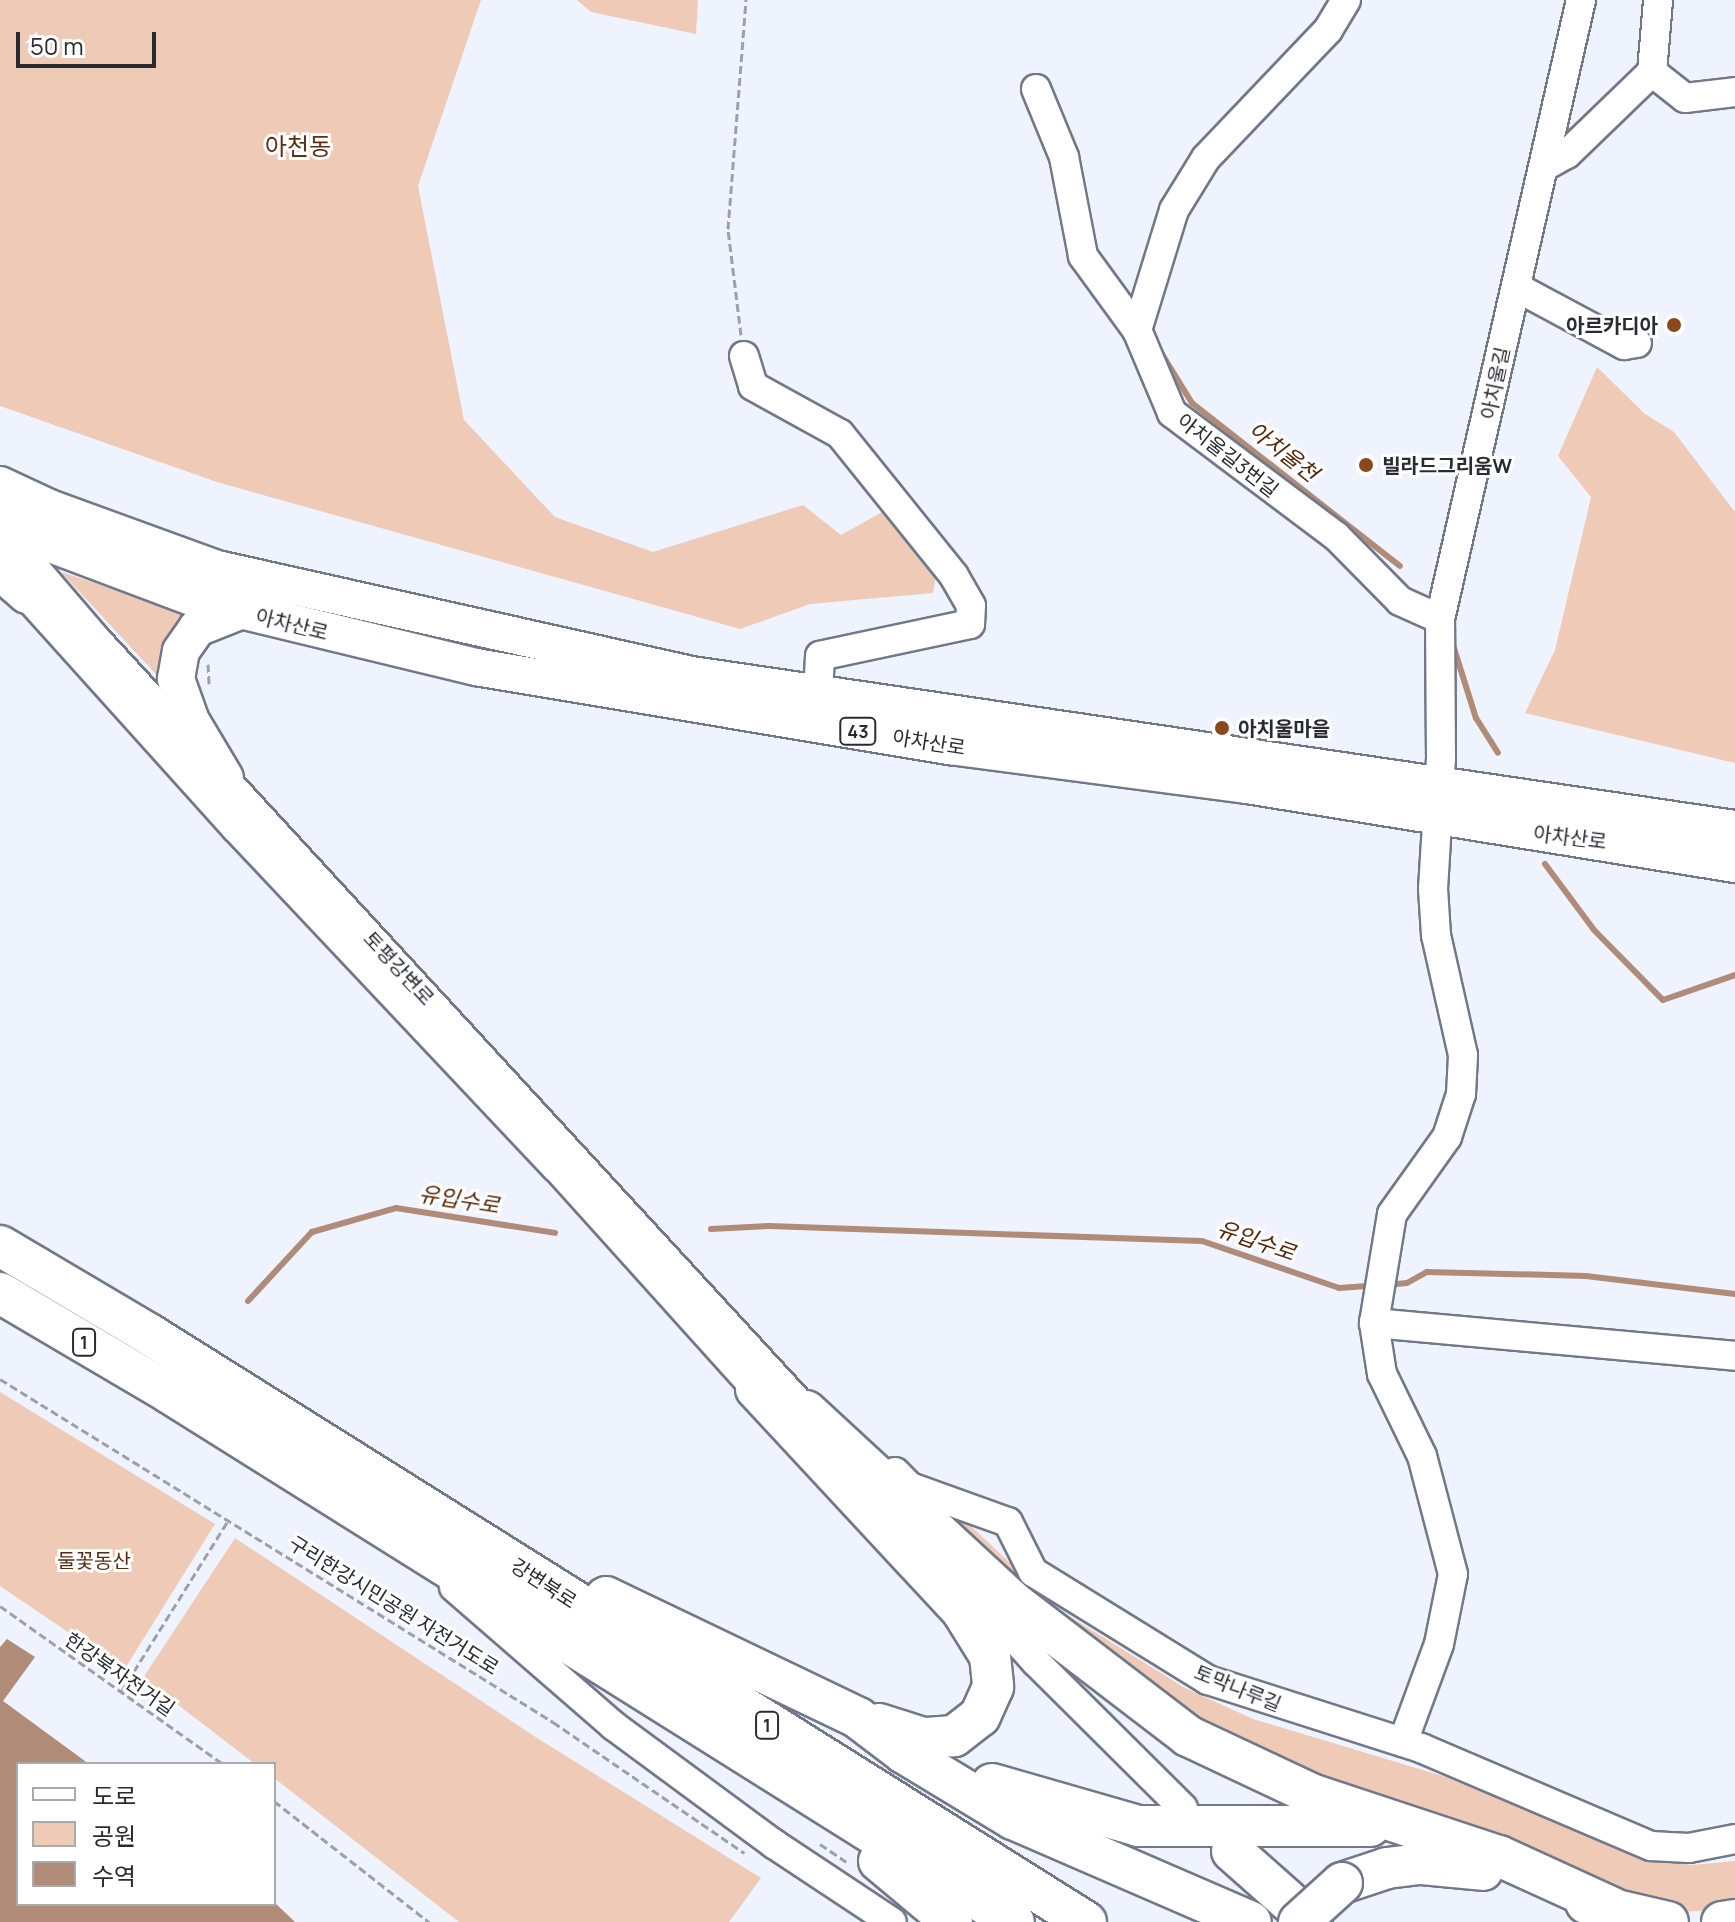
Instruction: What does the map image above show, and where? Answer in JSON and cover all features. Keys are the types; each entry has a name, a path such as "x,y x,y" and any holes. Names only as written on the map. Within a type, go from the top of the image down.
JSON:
{"highway":[{"name":"강변북로","path":"0,1246 451,1523 1086,1922"},
{"name":"강변북로","path":"0,1293 756,1759 1014,1922"},
{"path":"451,1523 858,1718 923,1738 954,1736 980,1716 993,1687 990,1656 962,1611 756,1389"},
{"path":"806,1411 1013,1602 1188,1736 1264,1774 1402,1827 1499,1856 1613,1908"},
{"path":"858,1718 904,1753 1013,1819 1251,1922"},
{"path":"904,1753 1044,1802 1138,1826 1402,1827"},
{"path":"756,1759 952,1922"},
{"path":"1232,1851 1312,1922"},
{"path":"1299,1922 1342,1883 1387,1868 1448,1863 1668,1922"},
{"path":"1722,1922 1735,1920"}],"main road":[{"name":"아차산로","path":"2,505 217,569 685,674 818,691 1439,802 1735,864"},
{"name":"아차산로","path":"2,505 37,539 106,567 240,611 476,667 664,700 1439,802 1659,814 1735,829"},
{"path":"225,778 191,721 176,679 181,651 197,628 240,611"}],"street":[{"path":"1137,330 1174,210 1206,158 1256,100 1328,30 1346,0"},
{"name":"아치울길","path":"1403,1742 1439,1644 1453,1574 1422,1456 1382,1374 1374,1320 1391,1225 1416,1174 1447,1137 1461,1094 1463,1055 1436,935 1440,619 1581,0"},
{"path":"1545,166 1567,154 1652,72 1658,0"},
{"path":"1652,72 1685,98 1735,92"},
{"name":"아치울길3번길","path":"1036,89 1064,157 1083,256 1137,330 1172,413 1336,536 1400,601 1440,619"},
{"path":"1516,287 1624,345 1637,343"},
{"path":"744,356 753,386 840,434 954,576 971,606 970,624 820,656 818,691"},
{"name":"토평강변로","path":"2,505 10,542 1036,1662 1183,1808"},
{"name":"토평강변로","path":"0,552 13,583 756,1389"},
{"path":"1374,1320 1735,1356"},
{"name":"토막나루길","path":"756,1389 858,1435 910,1487 1008,1522 1033,1572 1208,1680 1403,1742 1651,1846 1689,1848 1735,1839"},
{"path":"393,1534 614,1726 774,1844 892,1922"}],"path":[{"path":"744,356 728,229 746,0"},
{"name":"구리한강시민공원 자전거도로","path":"0,1379 553,1722 753,1859"},
{"path":"121,1692 229,1519"},
{"name":"한강북자전거길","path":"0,1606 220,1762"},
{"path":"276,1803 429,1922"}],"green space":[{"path":"0,0 481,0 418,186 464,420 555,517 653,552 803,505 841,535 902,501 939,557 933,593 810,604 740,629 217,482 0,406"},
{"path":"577,0 698,0 696,34 591,12"},
{"path":"1597,367 1645,414 1674,432 1735,512 1735,763 1525,713 1555,650 1591,497 1558,456"},
{"path":"61,572 188,613 165,684"},
{"name":"둘꽃동산","path":"0,1392 215,1524 124,1670 0,1586"},
{"path":"935,1505 971,1526 1061,1611 1185,1688 1253,1719 1446,1777 1648,1858 1692,1865 1735,1861 1735,1908 1684,1912 1374,1810 1133,1689"},
{"path":"235,1538 534,1736 761,1878 729,1922 459,1922 276,1780 276,1762 252,1762 143,1678"}],"water":[{"path":"7,1639 35,1657 3,1701 86,1762 16,1762 16,1906 276,1904 295,1922 0,1922 0,1647"}],"waterway":[{"name":"아치울천","path":"1160,351 1192,403 1400,566"},
{"name":"아치울천","path":"1452,642 1476,718 1498,753"},
{"name":"아치울천","path":"1545,864 1594,930 1663,1000 1735,975"},
{"name":"유입수로","path":"248,1301 312,1232 396,1208 555,1233"},
{"name":"유입수로","path":"711,1229 769,1226 1202,1241 1339,1288 1371,1286"},
{"name":"유입수로","path":"1387,1285 1407,1283 1427,1272 1586,1276 1735,1294"}],"place":[{"name":"아르카디아","path":"1674,325"},
{"name":"빌라드그리움W","path":"1366,465"},
{"name":"아치울마을","path":"1222,728"}],"district":[{"name":"아천동","path":"298,146"}]}
